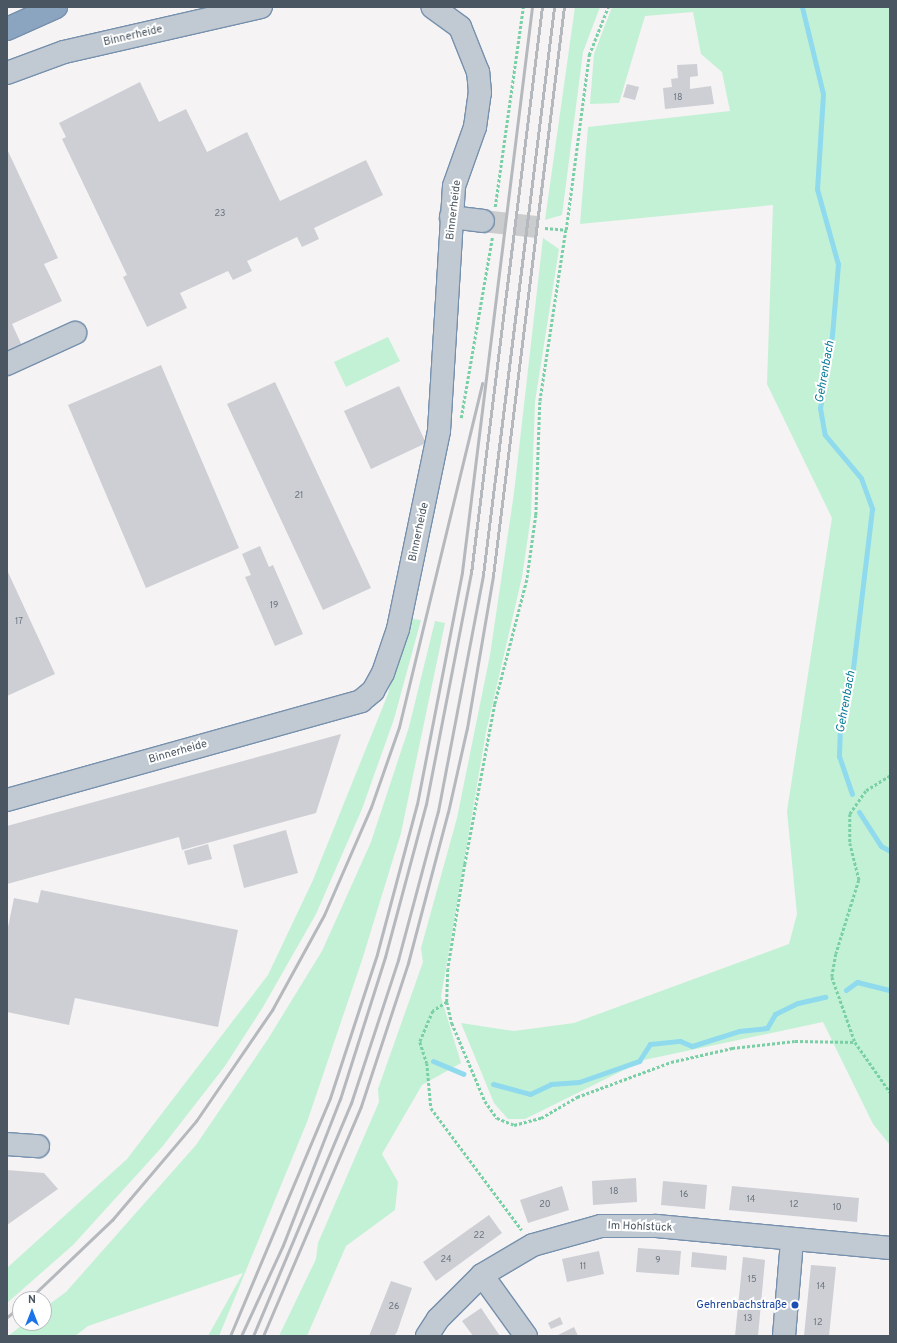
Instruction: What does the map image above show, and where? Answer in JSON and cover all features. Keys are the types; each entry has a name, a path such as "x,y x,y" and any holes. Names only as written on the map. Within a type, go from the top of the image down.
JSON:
{"highway":[{"path":"7,29 56,7"}],"street":[{"name":"Binnerheide","path":"7,73 64,52 255,7"},
{"name":"Binnerheide","path":"7,800 360,701 373,691 383,673 398,629 439,431 454,186 475,127 479,79 460,27 432,7"},
{"path":"451,217 483,222"},
{"path":"7,364 76,333"},
{"path":"7,1144 38,1146"},
{"name":"Im Hohlstück","path":"427,1336 438,1319 482,1275 533,1245 601,1226 657,1226 792,1240 890,1248"},
{"path":"784,1336 792,1240"},
{"path":"482,1275 526,1336"}],"path":[{"path":"608,7 588,55 566,230 540,402 536,515 527,580 487,748 448,968 447,1002 452,1023 485,1101 497,1118 514,1125 542,1118 577,1097 670,1062 732,1048 795,1040 855,1042"},
{"path":"546,228 566,230"},
{"path":"890,776 866,791 850,814 850,843 859,880 832,977 855,1042 890,1092"},
{"path":"447,1002 433,1011 420,1042 427,1063 431,1108 533,1245"}],"green space":[{"path":"575,7 600,7 583,52 562,215 545,220"},
{"path":"612,7 890,7 890,1145 873,1124 823,1022 644,1060 525,1119 508,1119 494,1103 461,1023 514,1031 574,1023 789,944 797,914 787,811 832,518 767,384 773,205 580,224 588,127 730,111 722,72 701,54 693,12 645,16 619,103 590,104 594,54"},
{"path":"543,238 559,249 535,402 531,516 522,577 486,732 441,997 461,1063 422,1085 382,1154 398,1182 395,1210 346,1246 307,1336 279,1336 316,1259 318,1243 379,1102 378,1089 423,962 421,948 457,818 490,655 514,493"},
{"path":"388,337 400,361 346,387 334,362"},
{"path":"404,618 421,620 394,719 362,809 316,914 263,1007 225,1066 162,1147 73,1245 21,1291 12,1291 12,1299 7,1303 7,1268 127,1159 268,975 313,880 388,694"},
{"path":"435,621 445,623 401,833 362,960 307,1122 219,1336 208,1336 243,1273 88,1326 75,1336 8,1336 15,1331 52,1331 52,1302 66,1292 196,1145 268,1039 322,951 371,842 409,727"}],"building":[{"path":"697,64 698,76 690,77 690,89 711,86 714,104 665,109 663,88 672,87 671,79 678,78 677,65"},
{"path":"140,82 159,122 186,109 207,152 247,132 280,201 366,160 383,195 314,228 319,239 302,247 297,237 247,261 252,271 233,280 228,271 180,293 187,308 147,327 123,277 127,275 62,139 66,137 59,123"},
{"path":"627,84 639,87 635,100 623,97"},
{"path":"7,149 58,258 44,264 62,301 12,324 24,350 7,358"},
{"path":"161,365 239,548 146,588 68,405"},
{"path":"275,382 371,588 323,610 227,404"},
{"path":"399,386 426,443 371,469 344,411"},
{"path":"260,546 269,567 273,565 303,634 275,646 245,577 251,575 242,554"},
{"path":"7,570 55,674 7,696"},
{"path":"341,734 316,813 182,850 179,837 7,884 7,826"},
{"path":"286,830 298,873 244,888 233,845"},
{"path":"208,844 212,859 188,865 184,851"},
{"path":"41,890 238,930 218,1027 75,998 69,1025 7,1012 7,932 14,898 38,903"},
{"path":"7,1170 44,1173 58,1189 7,1225"},
{"path":"636,1178 637,1202 593,1205 592,1181"},
{"path":"663,1181 707,1185 705,1209 661,1205"},
{"path":"562,1186 569,1210 528,1223 520,1200"},
{"path":"732,1186 859,1198 857,1222 729,1210"},
{"path":"489,1215 502,1233 436,1281 423,1262"},
{"path":"638,1248 681,1251 679,1275 636,1272"},
{"path":"599,1251 604,1274 567,1282 562,1259"},
{"path":"692,1252 727,1256 726,1270 691,1267"},
{"path":"743,1257 765,1260 758,1336 735,1336"},
{"path":"811,1265 836,1267 829,1336 804,1336"},
{"path":"391,1281 412,1288 397,1332 394,1336 369,1336"},
{"path":"481,1308 500,1336 473,1336 462,1321"},
{"path":"560,1317 563,1324 551,1329 548,1323"},
{"path":"574,1327 578,1336 556,1336"}],"waterway":[{"name":"Gehrenbach","path":"802,7 823,94 817,189 838,264 832,335 820,408 825,435 861,478 872,509 852,677 840,726 839,756 852,794"},
{"name":"Gehrenbach","path":"859,812 881,846 890,851"},
{"path":"846,990 857,982 890,990"},
{"path":"493,1084 530,1094 551,1084 579,1082 639,1061 650,1044 680,1041 692,1046 739,1031 767,1028 775,1014 798,1003 825,997"},
{"path":"433,1061 463,1074"}],"tunnel":[{"path":"483,221 545,228"}],"railway":[{"path":"230,1336 330,1098 377,954 417,804 462,572 532,7"},
{"path":"241,1336 283,1245 340,1099 385,957 426,804 471,573 542,7"},
{"path":"253,1336 351,1103 398,960 438,811 483,575 554,7"},
{"path":"263,1336 361,1106 408,963 448,812 467,728 493,576 564,7"},
{"path":"37,1291 112,1220 196,1121 272,1010 324,915 371,807 399,727 482,383"},
{"path":"7,1317 12,1313"}],"place":[{"name":"Gehrenbachstraße","path":"795,1305"}]}
